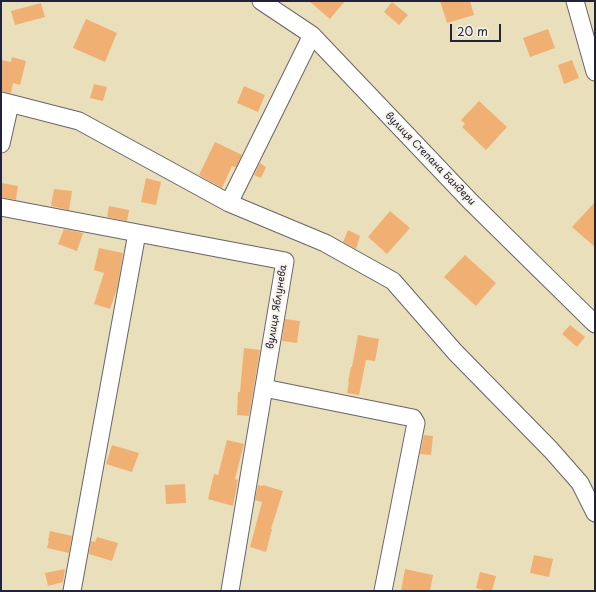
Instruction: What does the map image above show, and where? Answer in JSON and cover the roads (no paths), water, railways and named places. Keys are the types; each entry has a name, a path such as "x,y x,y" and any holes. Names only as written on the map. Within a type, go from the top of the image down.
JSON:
{"street":[{"name":"вулиця Степана Бандери","path":"261,1 312,35 470,201 595,324"},
{"path":"575,1 595,72"},
{"path":"229,203 312,35"},
{"path":"1,144 6,103 79,121 229,203 325,243 393,281 455,352 551,450 580,483 595,513"},
{"name":"вулиця Яблунева","path":"1,207 286,261 230,591"},
{"path":"72,591 137,233"},
{"path":"264,388 413,418 416,423 383,591"}]}
